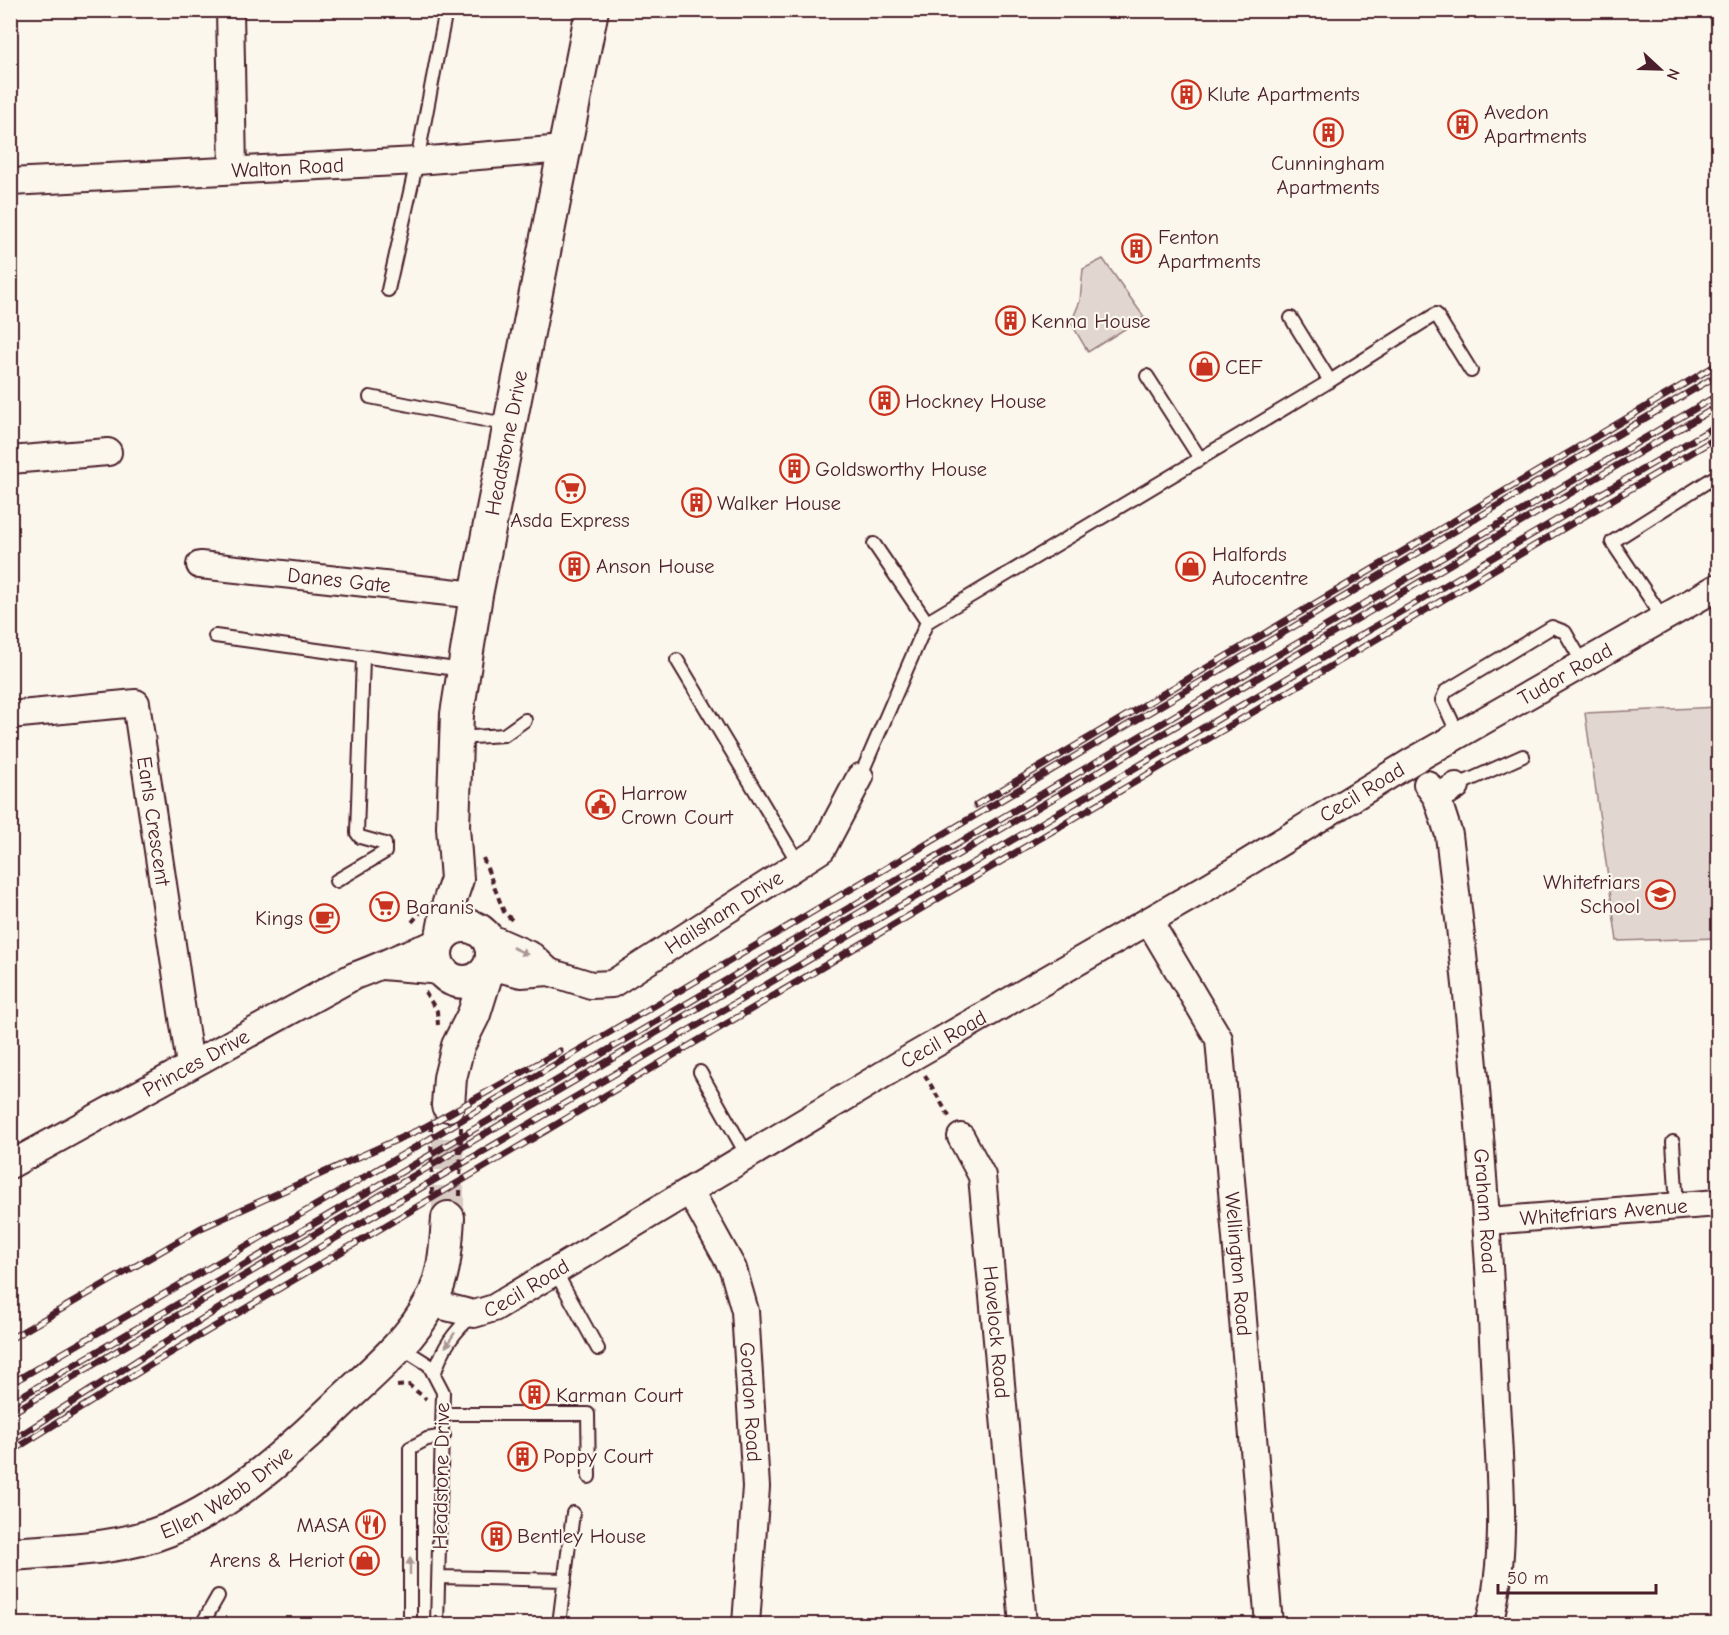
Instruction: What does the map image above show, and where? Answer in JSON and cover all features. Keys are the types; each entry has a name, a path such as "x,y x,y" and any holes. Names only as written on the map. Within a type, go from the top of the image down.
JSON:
{"street":[{"path":"230,10 233,170"},
{"name":"Headstone Drive","path":"458,1046 442,957 448,906 458,879 453,827 455,738 476,595 592,10"},
{"name":"Walton Road","path":"10,182 417,161 564,149"},
{"path":"10,460 108,452"},
{"name":"Danes Gate","path":"200,565 476,595"},
{"name":"Tudor Road","path":"1412,762 1719,587"},
{"name":"Earls Crescent","path":"10,715 136,703 190,1065"},
{"name":"Cecil Road","path":"430,1303 474,1314 494,1308 914,1056 1149,921 1412,762"},
{"name":"Hailsham Drive","path":"486,950 532,956 549,972 591,986 612,984 822,849 860,777"},
{"name":"Graham Road","path":"1440,789 1452,851 1488,1221 1501,1516 1500,1567 1490,1624"},
{"name":"Headstone Drive","path":"455,1112 450,1078 458,1046 474,1014 486,950 472,897 458,879"},
{"name":"Wellington Road","path":"1149,921 1220,1039 1269,1624"},
{"path":"463,925 486,950 475,980 457,981 442,957 448,930 463,925"},
{"name":"Princes Drive","path":"10,1165 354,976 382,966 410,950 442,957"},
{"name":"Havelock Road","path":"961,1137 982,1176 1023,1624"},
{"name":"Gordon Road","path":"690,1191 733,1269 745,1311 756,1487 746,1624"},
{"name":"Whitefriars Avenue","path":"1488,1221 1719,1203"},
{"path":"399,1345 430,1303 446,1258 454,1208"},
{"name":"Ellen Webb Drive","path":"10,1554 127,1543 168,1530 205,1511 276,1463 399,1345"}],"lane":[{"path":"388,290 417,161 446,10"},
{"path":"860,777 927,622 1199,457 1330,381 1436,314 1471,371"},
{"path":"1291,318 1330,381"},
{"path":"1147,376 1199,457"},
{"path":"370,397 509,425"},
{"path":"1663,618 1612,542 1719,475"},
{"path":"874,544 927,622"},
{"path":"1459,737 1442,700 1446,692 1552,627 1565,632 1584,665"},
{"path":"215,636 464,671"},
{"path":"336,881 385,852 387,848 385,844 360,837 357,833 363,658"},
{"path":"677,660 799,864"},
{"path":"455,738 504,735 525,720"},
{"path":"1440,789 1523,756"},
{"path":"700,1072 748,1157"},
{"path":"1673,1142 1677,1206"},
{"path":"555,1272 598,1349"},
{"name":"Cecil Road","path":"435,1372 453,1334 474,1314"},
{"name":"Headstone Drive","path":"399,1345 435,1372 443,1392 444,1436 437,1624"},
{"path":"444,1414 588,1414 589,1477"},
{"path":"410,1624 410,1448 427,1439 444,1436"},
{"path":"559,1624 573,1513"},
{"path":"439,1577 565,1580"},
{"path":"202,1624 218,1596"}],"path":[{"path":"481,853 504,912 524,930"},
{"path":"914,1056 961,1137"},
{"path":"454,1208 455,1112"},
{"path":"392,1387 409,1385 427,1400 429,1415 444,1414"}],"shaded area":[{"path":"1103,259 1144,317 1088,352 1071,323 1080,301 1083,269"},
{"path":"1718,707 1718,938 1617,941 1585,713"}],"tunnel":[{"path":"448,1105 448,1218"}],"railway":[{"path":"976,805 1718,364"},
{"path":"10,1384 426,1141 1718,375"},
{"path":"10,1403 1718,395"},
{"path":"10,1414 1718,406"},
{"path":"10,1442 189,1327 322,1246 1718,425"},
{"path":"10,1452 155,1362 1718,437"},
{"path":"10,1339 201,1228 425,1127 560,1051"}],"place":[{"name":"Klute Apartments","path":"1186,94"},
{"name":"Avedon Apartments","path":"1463,124"},
{"name":"Cunningham Apartments","path":"1328,132"},
{"name":"Fenton Apartments","path":"1137,249"},
{"name":"Kenna House","path":"1010,321"},
{"name":"CEF","path":"1204,367"},
{"name":"Hockney House","path":"884,401"},
{"name":"Goldsworthy House","path":"794,469"},
{"name":"Asda Express","path":"570,489"},
{"name":"Walker House","path":"696,503"},
{"name":"Anson House","path":"575,566"},
{"name":"Halfords Autocentre","path":"1191,566"},
{"name":"Harrow Crown Court","path":"600,805"},
{"name":"Whitefriars School","path":"1661,894"},
{"name":"Baranis","path":"385,907"},
{"name":"Kings","path":"324,918"},
{"name":"Karman Court","path":"535,1395"},
{"name":"Poppy Court","path":"522,1456"},
{"name":"MASA","path":"371,1525"},
{"name":"Bentley House","path":"496,1536"},
{"name":"Arens & Heriot","path":"365,1560"}]}
